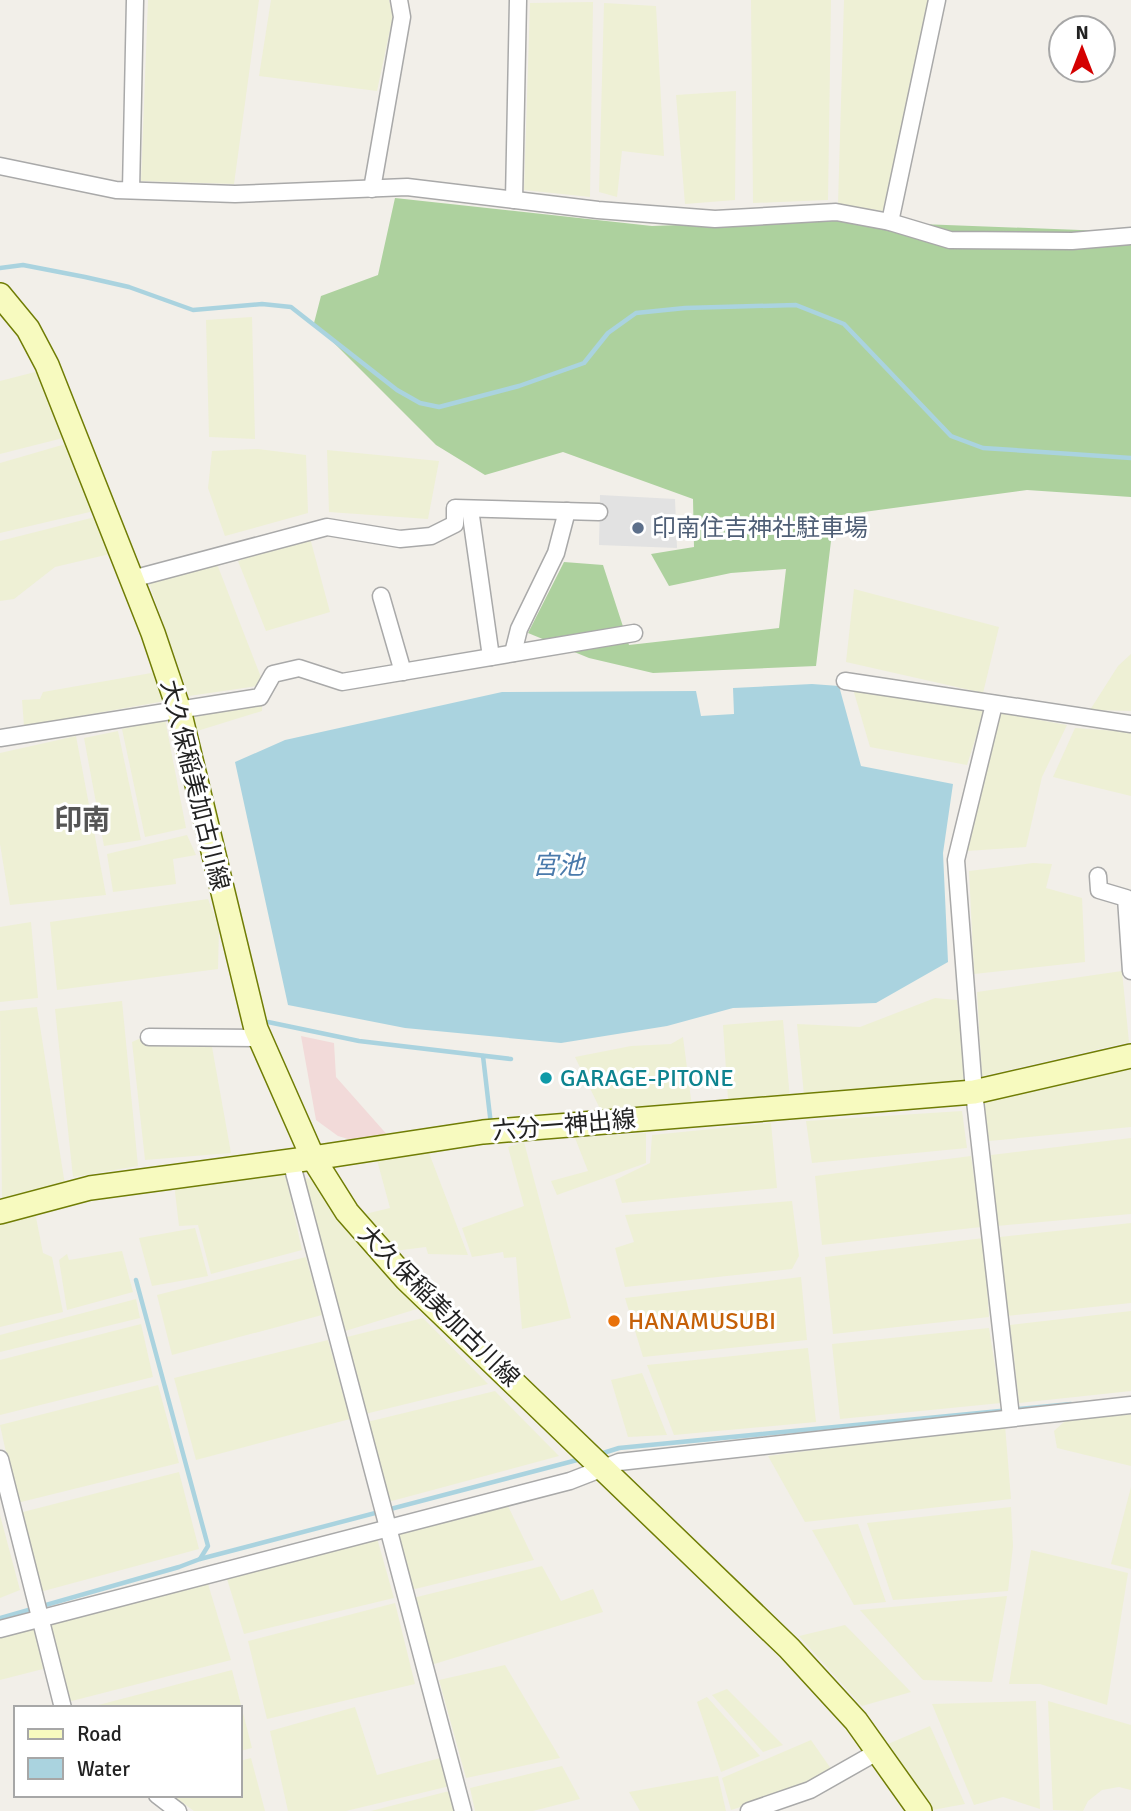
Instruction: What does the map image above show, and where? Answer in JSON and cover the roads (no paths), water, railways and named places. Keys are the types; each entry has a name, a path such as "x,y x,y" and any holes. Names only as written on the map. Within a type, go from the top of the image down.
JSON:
{"main road":[{"name":"大久保稲美加古川線","path":"0,295 28,328 47,365 132,579 179,709 260,1038 302,1159 406,1279 789,1648 856,1721 920,1811"},
{"name":"六分一神出線","path":"0,1212 90,1188 483,1132 974,1092 1131,1056"}],"street":[{"path":"131,190 135,0"},
{"path":"372,190 402,17 399,0"},
{"path":"514,200 518,0"},
{"path":"890,222 937,0"},
{"path":"0,166 131,190 235,194 407,187 715,219 836,212 890,222 950,240 1072,241 1131,236"},
{"path":"132,579 327,527 400,539 431,536 455,524 455,508 599,512"},
{"path":"470,509 491,657"},
{"path":"513,653 519,629 556,553 567,511"},
{"path":"381,596 403,672"},
{"path":"0,738 260,696 273,674 299,668 342,682 634,633"},
{"path":"845,681 1131,724"},
{"path":"994,704 956,860 974,1092 1011,1417"},
{"path":"1098,876 1100,890 1125,898 1131,971"},
{"path":"149,1037 260,1038"},
{"path":"302,1159 388,1528 463,1811"},
{"path":"0,1629 570,1482 619,1462 1131,1405"},
{"path":"0,1459 62,1706"},
{"path":"749,1811 810,1790 877,1752"},
{"path":"159,1797 178,1811"}],"water":[{"name":"宮池","path":"812,684 839,686 861,766 953,784 943,853 948,962 876,1003 733,1008 667,1026 561,1043 405,1028 288,1005 235,762 285,740 502,692 696,691 701,716 734,714 733,688"}],"waterway":[{"path":"0,268 23,265 85,277 129,287 193,310 262,304 291,307 397,390 420,403 439,407 519,386 584,363 608,333 636,313 685,308 796,305 844,324 951,436 983,448 1131,458"},
{"path":"268,1022 359,1041 511,1059"},
{"path":"483,1056 491,1125"},
{"path":"0,1618 179,1567 200,1559 208,1546 136,1280"},
{"path":"600,1454 619,1448 1071,1404"},
{"path":"200,1559 581,1459"}],"place":[{"name":"印南住吉神社駐車場","path":"638,528"},
{"name":"GARAGE-PITONE","path":"546,1078"},
{"name":"HANAMUSUBI","path":"614,1321"}],"district":[{"name":"印南","path":"82,820"}]}
